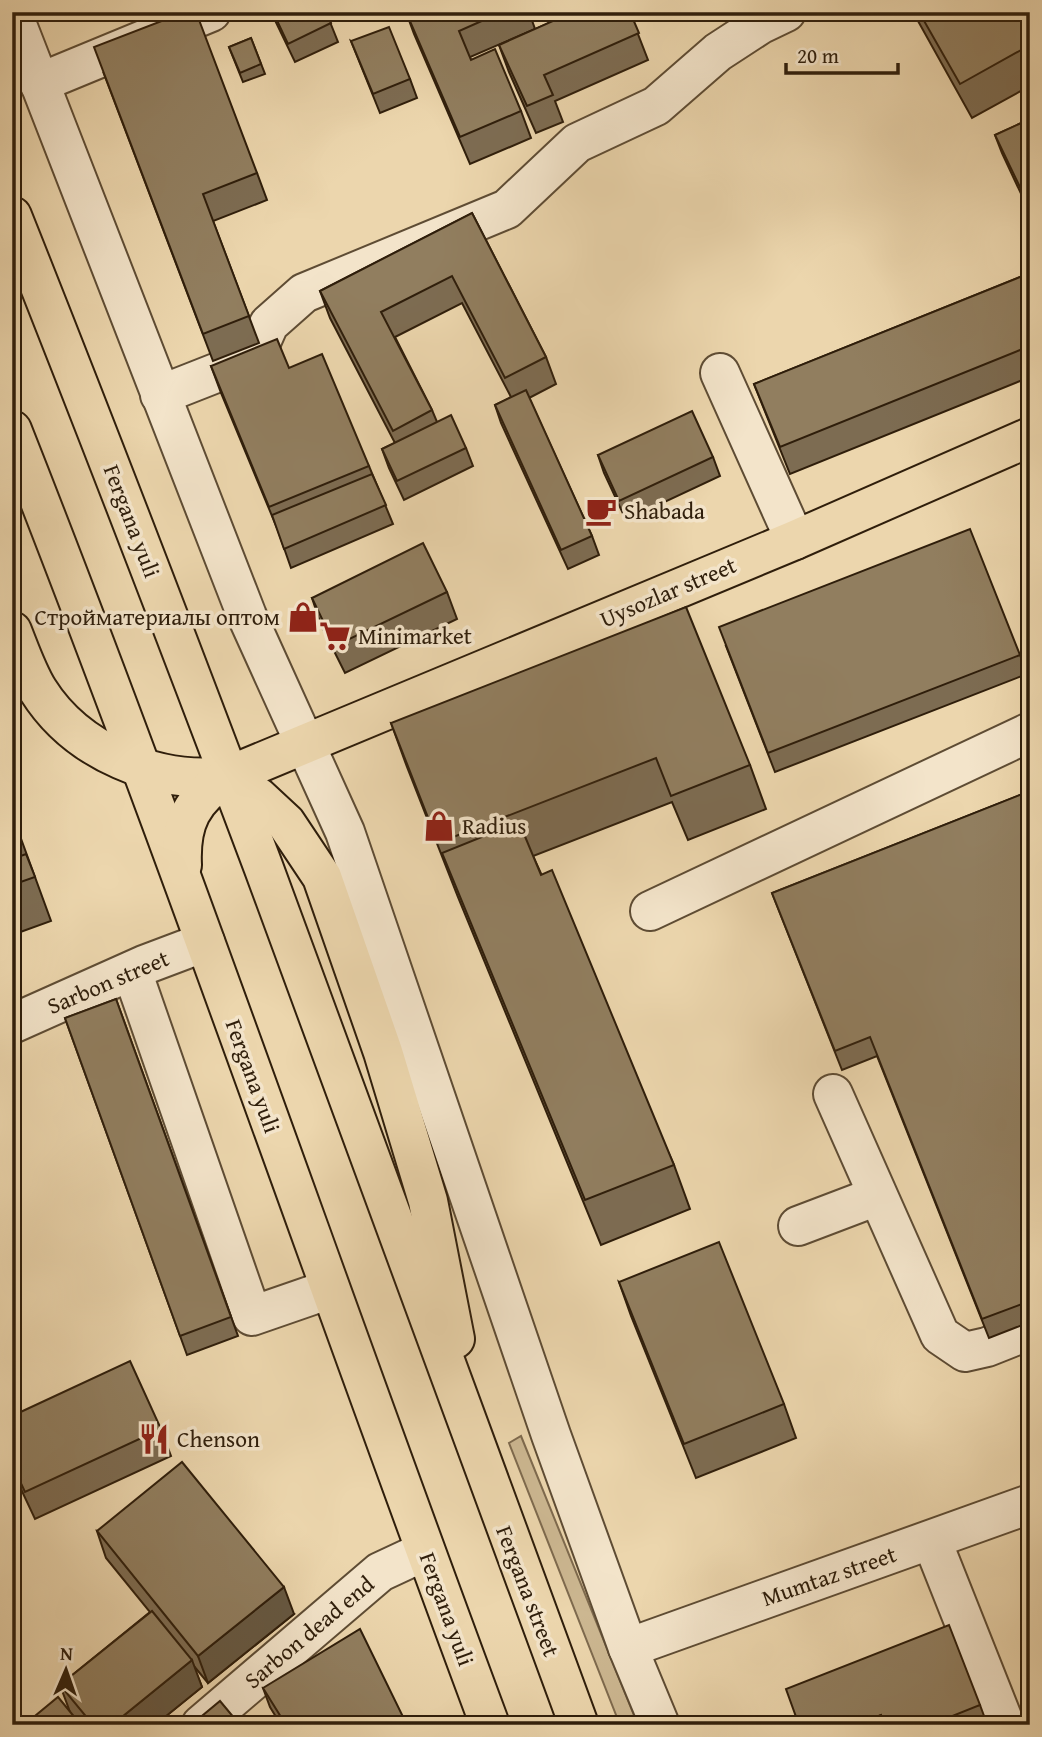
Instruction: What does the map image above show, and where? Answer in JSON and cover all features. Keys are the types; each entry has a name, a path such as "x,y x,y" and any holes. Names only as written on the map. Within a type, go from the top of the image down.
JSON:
{"main road":[{"name":"Fergana yuli","path":"12,216 148,560 478,1458"},
{"name":"Fergana yuli","path":"12,430 97,646 183,877 490,1725"},
{"name":"Uysozlar street","path":"228,776 795,540 1030,437"},
{"path":"12,632 38,690 53,711 72,729 116,758 142,767 184,777 206,779 228,776 258,797 286,823 323,877 383,1052 428,1202 478,1458"},
{"path":"183,877 181,849 186,821 201,796 228,776"},
{"name":"Fergana street","path":"478,1458 579,1725"}],"street":[{"path":"12,12 247,617 345,832 551,1435 628,1648 660,1725"},
{"path":"39,83 211,12"},
{"path":"160,395 254,358 269,324 304,293 507,209 577,144 656,106 718,52 761,24 786,12"},
{"path":"720,373 795,540"},
{"path":"650,911 1030,732"},
{"name":"Sarbon street","path":"12,1024 205,942"},
{"path":"132,971 252,1315 330,1289"},
{"path":"833,1094 940,1335 965,1352 987,1347 1030,1330"},
{"path":"798,1226 877,1196"},
{"name":"Mumtаz street","path":"628,1648 1030,1504"},
{"path":"932,1541 1005,1725"},
{"name":"Sarbon dead end","path":"201,1725 380,1572 425,1551"}],"shaded area":[{"path":"521,1436 638,1725 620,1725 509,1443"}],"building":[{"path":"185,12 196,12 257,173 203,194 249,316 203,334 94,47"},
{"path":"273,12 326,12 331,23 288,44"},
{"path":"406,12 502,12 459,31 471,60 495,49 521,111 460,137"},
{"path":"545,12 558,12 547,17"},
{"path":"573,12 630,12 639,33 544,75 553,95 527,106 499,45"},
{"path":"919,12 1030,12 1030,45 960,84"},
{"path":"389,27 410,79 373,94 351,41"},
{"path":"251,38 261,64 240,73 229,47"},
{"path":"1030,119 1030,208 995,135"},
{"path":"472,213 546,357 505,378 452,276 381,312 432,410 393,431 320,291"},
{"path":"1030,273 1030,346 780,447 754,384"},
{"path":"277,339 289,368 322,354 369,466 269,507 211,366"},
{"path":"526,390 592,536 561,550 495,405"},
{"path":"692,411 713,457 619,501 598,455"},
{"path":"451,415 466,448 397,481 382,449"},
{"path":"372,474 386,505 284,549 272,515"},
{"path":"970,529 1020,655 768,753 719,627"},
{"path":"423,543 447,592 335,646 312,598"},
{"path":"686,607 750,765 671,796 656,758 438,843 391,723"},
{"path":"1030,791 1030,1301 982,1319 870,1037 835,1051 772,893"},
{"path":"12,814 18,830 12,832"},
{"path":"519,822 541,875 552,870 674,1165 585,1200 442,853"},
{"path":"12,842 18,857 26,854 35,877 12,885"},
{"path":"116,999 231,1317 180,1336 65,1018"},
{"path":"719,1242 784,1404 684,1444 619,1282"},
{"path":"130,1361 161,1429 25,1492 12,1464 12,1416"},
{"path":"182,1462 284,1587 198,1656 97,1531"},
{"path":"152,1611 192,1660 112,1725 93,1725 60,1685"},
{"path":"949,1625 980,1705 930,1725 885,1725 881,1715 856,1725 799,1725 786,1689"},
{"path":"360,1629 407,1725 286,1725 263,1688"},
{"path":"58,1697 81,1725 24,1725"},
{"path":"220,1701 240,1725 191,1725"},
{"path":"881,1715 885,1725 856,1725"}],"place":[{"name":"Shabada","path":"601,511"},
{"name":"Стройматериалы оптом","path":"303,617"},
{"name":"Minimarket","path":"335,636"},
{"name":"Radius","path":"439,826"},
{"name":"Chenson","path":"154,1439"}]}
